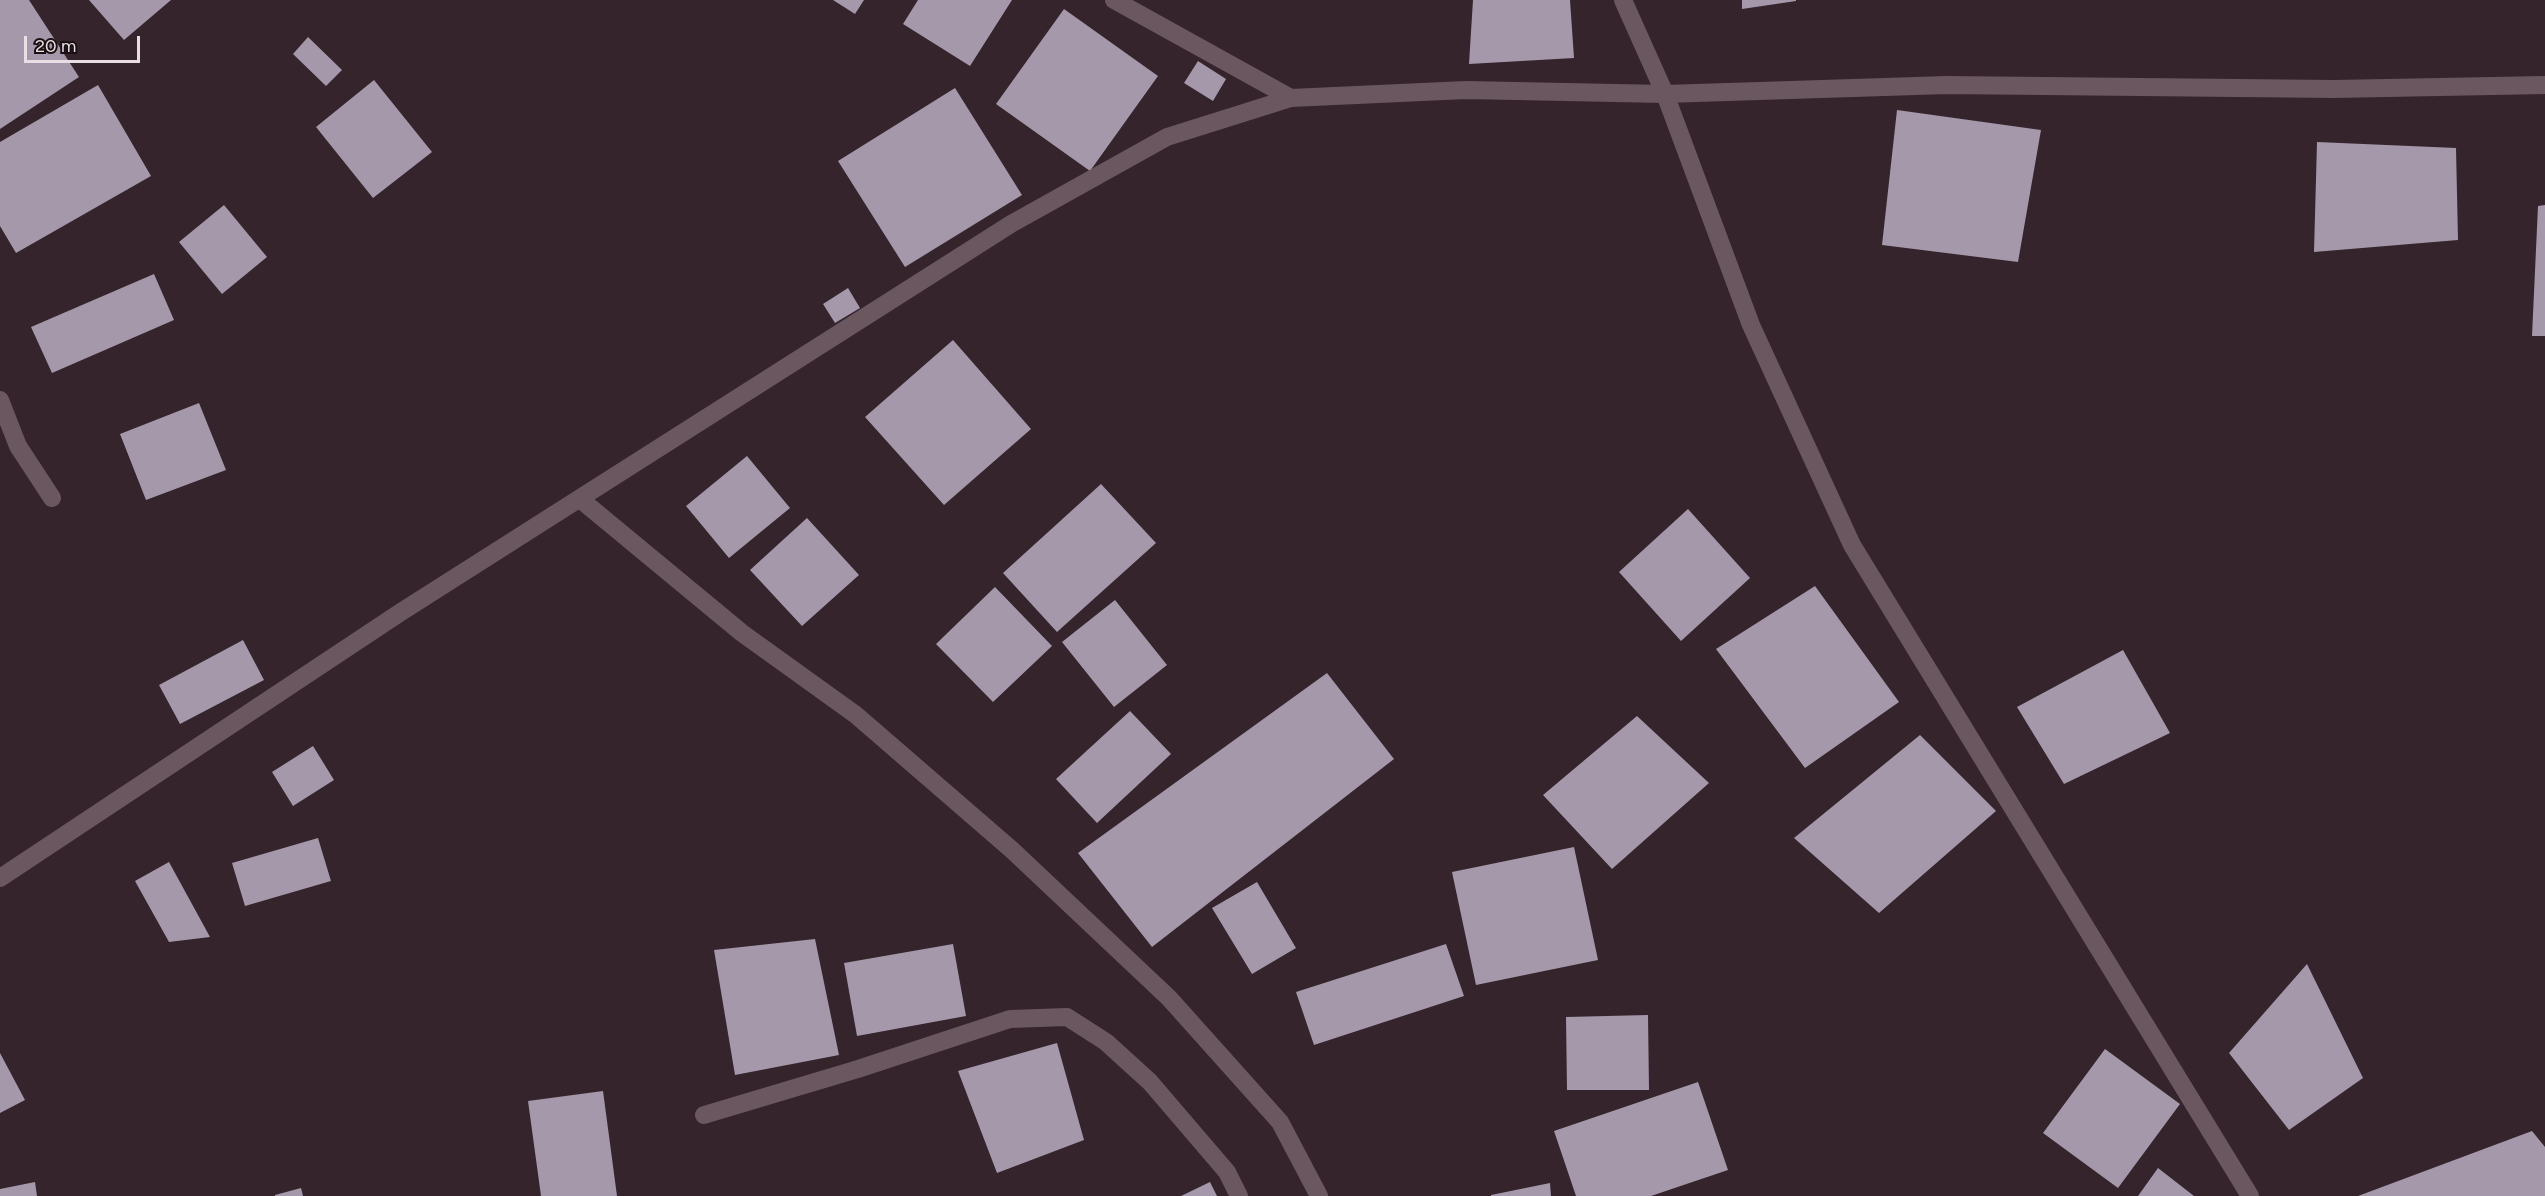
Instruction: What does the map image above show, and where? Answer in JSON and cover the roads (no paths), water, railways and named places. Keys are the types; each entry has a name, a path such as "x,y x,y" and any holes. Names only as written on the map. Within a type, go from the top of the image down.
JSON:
{"street":[{"path":"1113,0 1291,98"},
{"path":"1623,0 1665,94 1751,325 1852,545 2250,1196"},
{"path":"0,878 401,612 1021,219 1167,137 1291,98 1496,89 1665,94 1947,85 2334,89 2545,85"},
{"path":"0,400 18,446 52,498"},
{"path":"580,499 742,633 856,715 1012,850 1169,998 1280,1122 1319,1196"},
{"path":"704,1115 858,1069 1010,1018 1067,1017 1106,1042 1150,1082 1227,1172 1239,1196"}]}
